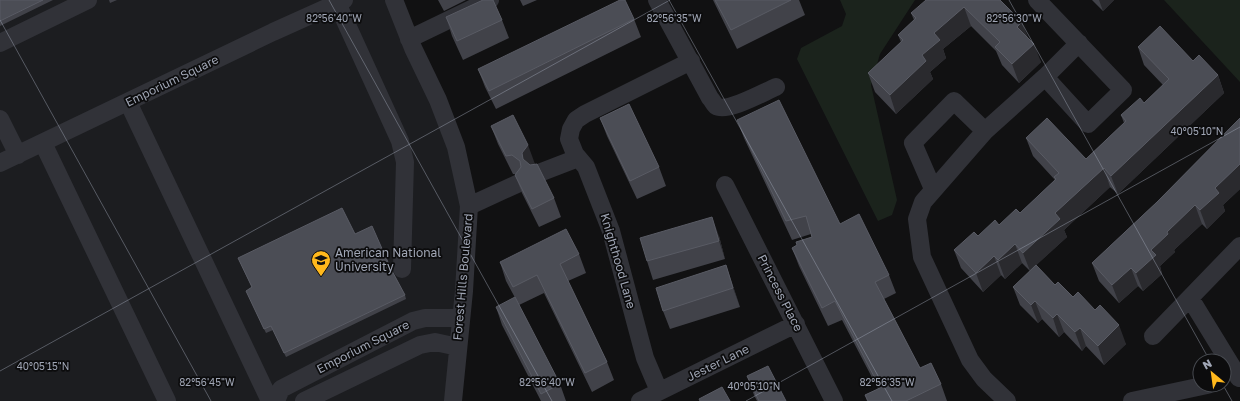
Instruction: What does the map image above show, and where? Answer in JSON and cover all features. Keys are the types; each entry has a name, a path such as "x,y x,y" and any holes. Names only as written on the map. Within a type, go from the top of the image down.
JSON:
{"street":[{"path":"0,43 88,0"},
{"name":"Forest Hills Boulevard","path":"394,0 409,39 438,100 456,148 469,206 453,401"},
{"path":"409,39 490,0"},
{"path":"657,0 716,106 724,108 733,106 776,88"},
{"path":"1037,0 1124,90 1088,124 1044,78"},
{"path":"340,2 400,141 405,162 402,269"},
{"name":"Emporium Square","path":"0,163 340,2"},
{"path":"1006,401 984,379 970,360 922,258 917,219 923,202 933,189 986,131 1044,78 1078,43"},
{"name":"Knighthood Lane","path":"659,391 645,358 611,232 586,167 578,158 569,139 571,128 576,120 691,62"},
{"path":"933,189 913,143 954,101 986,131"},
{"path":"128,102 270,401"},
{"path":"0,119 18,155"},
{"path":"43,143 167,401"},
{"path":"539,173 578,158"},
{"path":"469,206 517,184"},
{"name":"Princess Place","path":"725,185 834,401"},
{"path":"1153,336 1240,246"},
{"path":"1190,298 1234,379"},
{"name":"Emporium Square","path":"276,401 281,389 413,321 425,318 461,318"},
{"name":"Jester Lane","path":"640,401 796,324"},
{"name":"Emporium Square","path":"304,401 420,345 435,342 458,347"},
{"path":"1132,401 1192,388"}],"shaded area":[{"path":"0,0 392,0 434,97 470,224 453,401 0,401"},
{"path":"840,0 915,0 880,54 871,85 897,200 892,215 878,221 797,59 801,48 842,26 846,14"},
{"path":"1164,0 1240,0 1240,82"}],"building":[{"path":"0,0 43,0 0,21"},
{"path":"483,0 493,0 502,20 457,41 446,17"},
{"path":"620,0 625,0 634,19 489,91 478,69"},
{"path":"715,0 791,0 731,30"},
{"path":"926,0 1000,0 1022,22 1017,27 1034,44 1012,64 995,47 1000,42 964,7 934,33 940,40 922,55 926,61 890,95 868,73 903,40 898,35 916,18 911,13"},
{"path":"1160,26 1193,61 1199,55 1218,75 1111,176 1104,168 1055,213 1060,219 1023,253 1015,244 998,260 994,256 976,273 954,250 974,232 978,236 995,220 999,225 1016,209 1020,213 1056,179 1054,177 1059,173 1026,138 1047,118 1086,159 1126,121 1121,115 1140,98 1144,103 1169,79 1138,47"},
{"path":"779,100 840,224 859,214 889,275 875,282 920,368 931,363 941,384 906,401 868,401 865,395 880,388 835,301 822,308 792,248 797,245 796,242 812,237 806,216 786,221 737,120"},
{"path":"629,104 659,167 630,181 600,118"},
{"path":"513,115 528,145 522,153 523,159 530,165 537,164 554,198 532,209 515,175 521,167 520,161 512,155 506,156 491,126"},
{"path":"1240,118 1240,164 1215,188 1219,193 1200,210 1195,205 1151,250 1156,255 1136,273 1131,268 1112,285 1092,263 1157,202"},
{"name":"American National University","path":"342,208 355,234 372,226 391,269 405,295 284,353 271,326 264,329 246,291 252,287 238,258"},
{"path":"712,217 719,241 647,261 640,238"},
{"path":"566,229 579,254 560,264 607,362 585,373 537,275 513,287 500,262"},
{"path":"726,265 733,288 663,311 656,288"},
{"path":"1036,265 1055,285 1058,282 1073,297 1078,292 1095,310 1100,305 1119,325 1098,346 1080,328 1075,332 1057,314 1053,318 1035,301 1031,305 1013,287"},
{"path":"515,297 560,384 541,394 496,307"},
{"path":"768,366 786,401 759,401 747,376"},
{"path":"722,387 730,401 700,401 699,399"}],"place":[{"name":"American National University","path":"321,277"}]}
